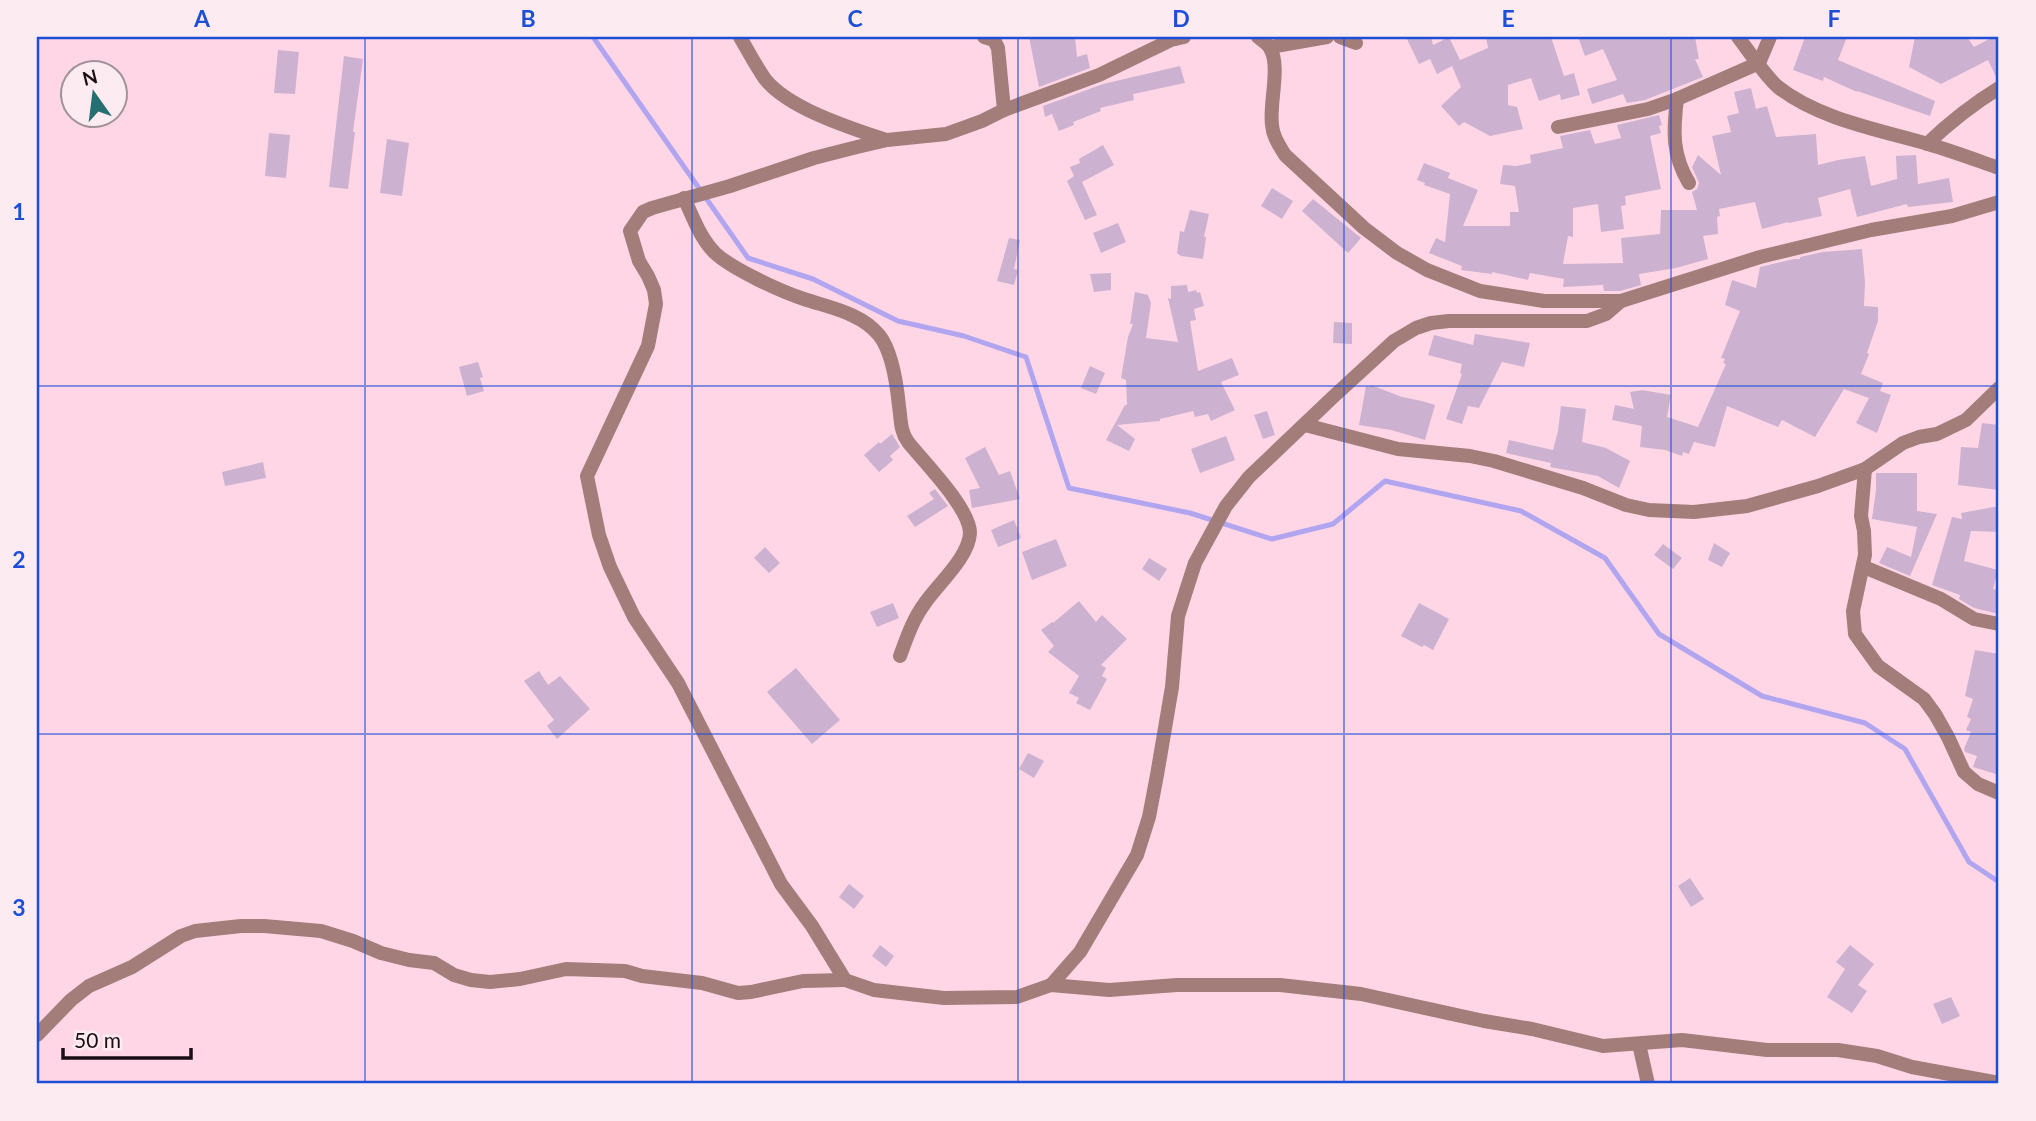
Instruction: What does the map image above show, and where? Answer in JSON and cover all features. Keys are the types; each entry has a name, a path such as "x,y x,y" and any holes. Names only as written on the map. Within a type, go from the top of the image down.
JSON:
{"street":[{"path":"740,37 766,80 789,99 825,117 887,140"},
{"path":"984,37 994,40 998,48 1004,110"},
{"path":"845,980 812,926 781,884 678,683 634,617 610,567 599,535 587,475 648,346 656,303 654,290 639,261 630,231 643,212 814,158 887,140 947,134 1099,75 1171,40 1184,37"},
{"path":"1258,37 1270,47 1274,59 1272,119 1276,141 1285,155 1363,228 1397,253 1440,276 1480,291 1544,302 1621,301 1760,257 1871,230 1952,216 1999,202"},
{"path":"1270,47 1327,37"},
{"path":"1340,37 1356,43"},
{"path":"1738,37 1776,86 1800,101 1840,118 1999,168"},
{"path":"1558,127 1622,116 1677,99 1759,63 1770,37"},
{"path":"1927,144 1949,122 1999,88"},
{"path":"1677,99 1674,125 1677,160 1689,183"},
{"path":"687,197 701,235 716,254 772,286 860,318 880,336 894,375 901,425 906,439 939,477 963,513 970,532 963,553 911,624 900,656"},
{"path":"1051,985 1080,952 1137,855 1149,817 1157,775 1172,687 1178,616 1195,563 1226,506 1249,477 1368,364 1394,341 1416,328 1449,321 1587,321 1606,314 1621,301"},
{"path":"1305,425 1398,449 1470,456 1506,464 1583,488 1626,505 1649,510 1693,512 1747,506 1818,486 1865,469 1903,443 1919,436 1937,434 1966,420 1999,388"},
{"path":"1865,469 1861,516 1864,531 1864,567 1853,611 1855,634 1878,666 1924,699 1935,713 1964,772 1978,784 1999,793"},
{"path":"1864,567 1941,599 1974,619 1999,624"},
{"path":"37,1035 71,1000 89,986 132,967 181,936 195,931 264,926 321,931 381,953 434,963 454,975 490,982 520,979 566,969 625,971 642,976 702,983 738,993 803,981 845,980 874,990 944,998 1017,997 1051,985 1110,990 1177,985 1280,985 1361,994 1603,1045 1682,1040 1767,1050 1838,1050 1999,1083"},
{"path":"1639,1044 1648,1084"}],"building":[{"path":"1029,37 1075,37 1077,57 1087,54 1090,68 1039,87"},
{"path":"1406,37 1431,37 1433,45 1449,37 1460,60 1488,48 1486,37 1551,37 1564,76 1574,73 1580,95 1561,100 1560,94 1539,101 1531,78 1508,85 1508,105 1517,107 1523,129 1490,136 1464,122 1459,126 1441,106 1461,87 1452,66 1437,74 1430,59 1419,64"},
{"path":"1578,37 1695,37 1699,59 1695,59 1703,77 1645,100 1627,103 1623,94 1592,104 1587,89 1617,80 1603,49 1585,56"},
{"path":"1805,37 1847,37 1838,60 1935,101 1930,116 1857,92 1824,77 1823,81 1793,70"},
{"path":"1915,37 1967,37 1974,47 1993,37 1999,37 1999,78 1997,79 1988,60 1941,84 1909,67"},
{"path":"278,50 299,52 295,94 274,93"},
{"path":"344,56 363,59 348,189 329,187"},
{"path":"1180,66 1185,83 1133,94 1134,100 1100,108 1101,111 1073,122 1074,125 1059,131 1052,114 1045,117 1043,106 1103,84"},
{"path":"1751,88 1756,109 1767,106 1776,137 1816,134 1818,165 1865,156 1871,186 1897,179 1896,156 1916,155 1918,184 1949,178 1953,202 1908,207 1907,204 1857,217 1850,189 1818,198 1822,216 1762,229 1755,202 1719,209 1718,234 1703,236 1708,259 1639,274 1641,285 1620,291 1604,291 1603,285 1563,287 1564,279 1530,273 1528,280 1492,272 1461,270 1462,266 1429,253 1436,238 1445,242 1450,194 1417,180 1424,163 1450,173 1448,178 1478,190 1463,226 1510,226 1510,212 1519,212 1515,186 1500,184 1503,165 1531,163 1530,155 1563,148 1560,136 1590,130 1595,144 1621,138 1617,125 1659,115 1661,133 1650,136 1661,189 1625,196 1626,205 1621,206 1624,229 1601,232 1598,204 1573,208 1573,237 1568,236 1563,264 1623,263 1621,238 1660,234 1661,210 1697,210 1692,192 1697,189 1699,183 1692,167 1698,155 1721,175 1712,136 1731,132 1727,116 1739,113 1734,92"},
{"path":"269,133 290,135 286,178 265,176"},
{"path":"387,139 409,143 402,196 380,193"},
{"path":"1103,145 1114,165 1082,182 1097,215 1085,220 1067,181 1074,176 1070,167 1080,163 1079,159"},
{"path":"1272,188 1293,201 1282,219 1261,206"},
{"path":"1313,199 1361,238 1348,253 1302,211"},
{"path":"1190,210 1209,214 1203,259 1177,253 1180,231 1184,232"},
{"path":"1118,223 1126,242 1101,253 1093,233"},
{"path":"1009,238 1020,240 1014,269 1018,270 1014,285 997,281"},
{"path":"1862,249 1864,306 1878,307 1878,321 1861,374 1883,383 1880,391 1891,395 1877,433 1856,423 1869,398 1844,389 1815,437 1782,420 1778,427 1727,406 1715,447 1694,442 1689,454 1683,452 1682,456 1665,450 1640,447 1642,426 1612,420 1615,405 1634,409 1630,392 1642,390 1671,395 1667,417 1698,427 1726,364 1723,363 1725,359 1721,358 1740,311 1725,305 1732,280 1756,288 1760,267 1823,252"},
{"path":"1111,273 1111,290 1094,292 1090,274"},
{"path":"1187,285 1188,292 1200,292 1204,306 1194,309 1196,320 1190,321 1198,371 1232,358 1239,375 1221,382 1235,410 1211,421 1208,414 1195,417 1193,411 1160,421 1117,425 1135,439 1129,451 1106,440 1127,405 1126,380 1121,378 1133,324 1130,324 1135,292 1148,295 1151,303 1146,338 1178,342 1168,298 1171,299 1171,286"},
{"path":"1334,322 1352,323 1352,344 1333,343"},
{"path":"1475,334 1530,343 1524,367 1502,362 1479,408 1468,406 1462,424 1446,419 1462,374 1462,364 1428,355 1434,335 1473,345"},
{"path":"478,362 484,391 467,396 459,367"},
{"path":"1090,366 1105,373 1096,394 1081,388"},
{"path":"1371,385 1402,397 1435,405 1425,440 1391,430 1359,425 1366,386"},
{"path":"1561,406 1586,409 1582,442 1606,448 1630,461 1619,488 1598,476 1550,467 1551,463 1506,453 1509,440 1553,450"},
{"path":"1267,411 1275,435 1263,439 1254,415"},
{"path":"1982,423 1999,425 1999,490 1958,485 1961,447 1978,448"},
{"path":"892,434 900,447 890,456 893,460 879,472 864,455"},
{"path":"1226,436 1235,460 1200,473 1191,449"},
{"path":"985,447 999,475 1010,471 1020,499 972,508 969,490 980,488 965,458"},
{"path":"263,462 266,478 225,486 222,472"},
{"path":"1876,473 1917,473 1917,511 1937,514 1910,576 1879,563 1887,547 1911,557 1917,527 1872,519"},
{"path":"935,489 948,506 915,527 907,516 934,499 929,493"},
{"path":"1999,506 1999,532 1971,531 1964,561 1998,570 1993,589 1999,590 1999,614 1974,608 1959,599 1960,595 1932,585 1952,517 1962,519 1961,513"},
{"path":"1014,520 1021,538 998,547 991,530"},
{"path":"1056,539 1067,566 1032,580 1022,552"},
{"path":"1714,543 1730,553 1722,567 1708,560"},
{"path":"1663,544 1682,558 1673,569 1654,555"},
{"path":"765,547 780,563 769,573 754,558"},
{"path":"1149,558 1167,569 1159,581 1142,569"},
{"path":"1079,601 1096,622 1102,615 1127,639 1101,665 1106,668 1102,676 1107,679 1090,710 1076,703 1079,698 1069,693 1079,676 1048,652 1054,646 1041,630"},
{"path":"893,603 899,618 877,627 870,612"},
{"path":"1419,603 1449,619 1433,650 1401,636"},
{"path":"1975,650 1999,654 1999,775 1973,767 1977,756 1965,752 1964,749 1971,732 1966,730 1971,719 1967,717 1973,699 1965,696"},
{"path":"796,668 840,720 812,744 767,692"},
{"path":"539,671 548,685 560,676 590,709 557,739 547,726 554,720 524,681"},
{"path":"1028,753 1044,761 1034,778 1019,769"},
{"path":"1690,878 1704,899 1691,907 1678,886"},
{"path":"849,884 864,896 854,909 839,897"},
{"path":"880,945 894,956 886,967 872,956"},
{"path":"1850,945 1874,964 1858,985 1867,991 1852,1013 1827,997 1845,969 1836,962"},
{"path":"1951,997 1960,1016 1942,1024 1933,1004"}],"waterway":[{"path":"593,37 748,258 813,279 898,321 964,336 1026,357 1069,488 1190,513 1272,539 1333,524 1385,481 1521,511 1605,558 1659,634 1762,696 1865,723 1905,749 1969,862 1999,882"}]}
